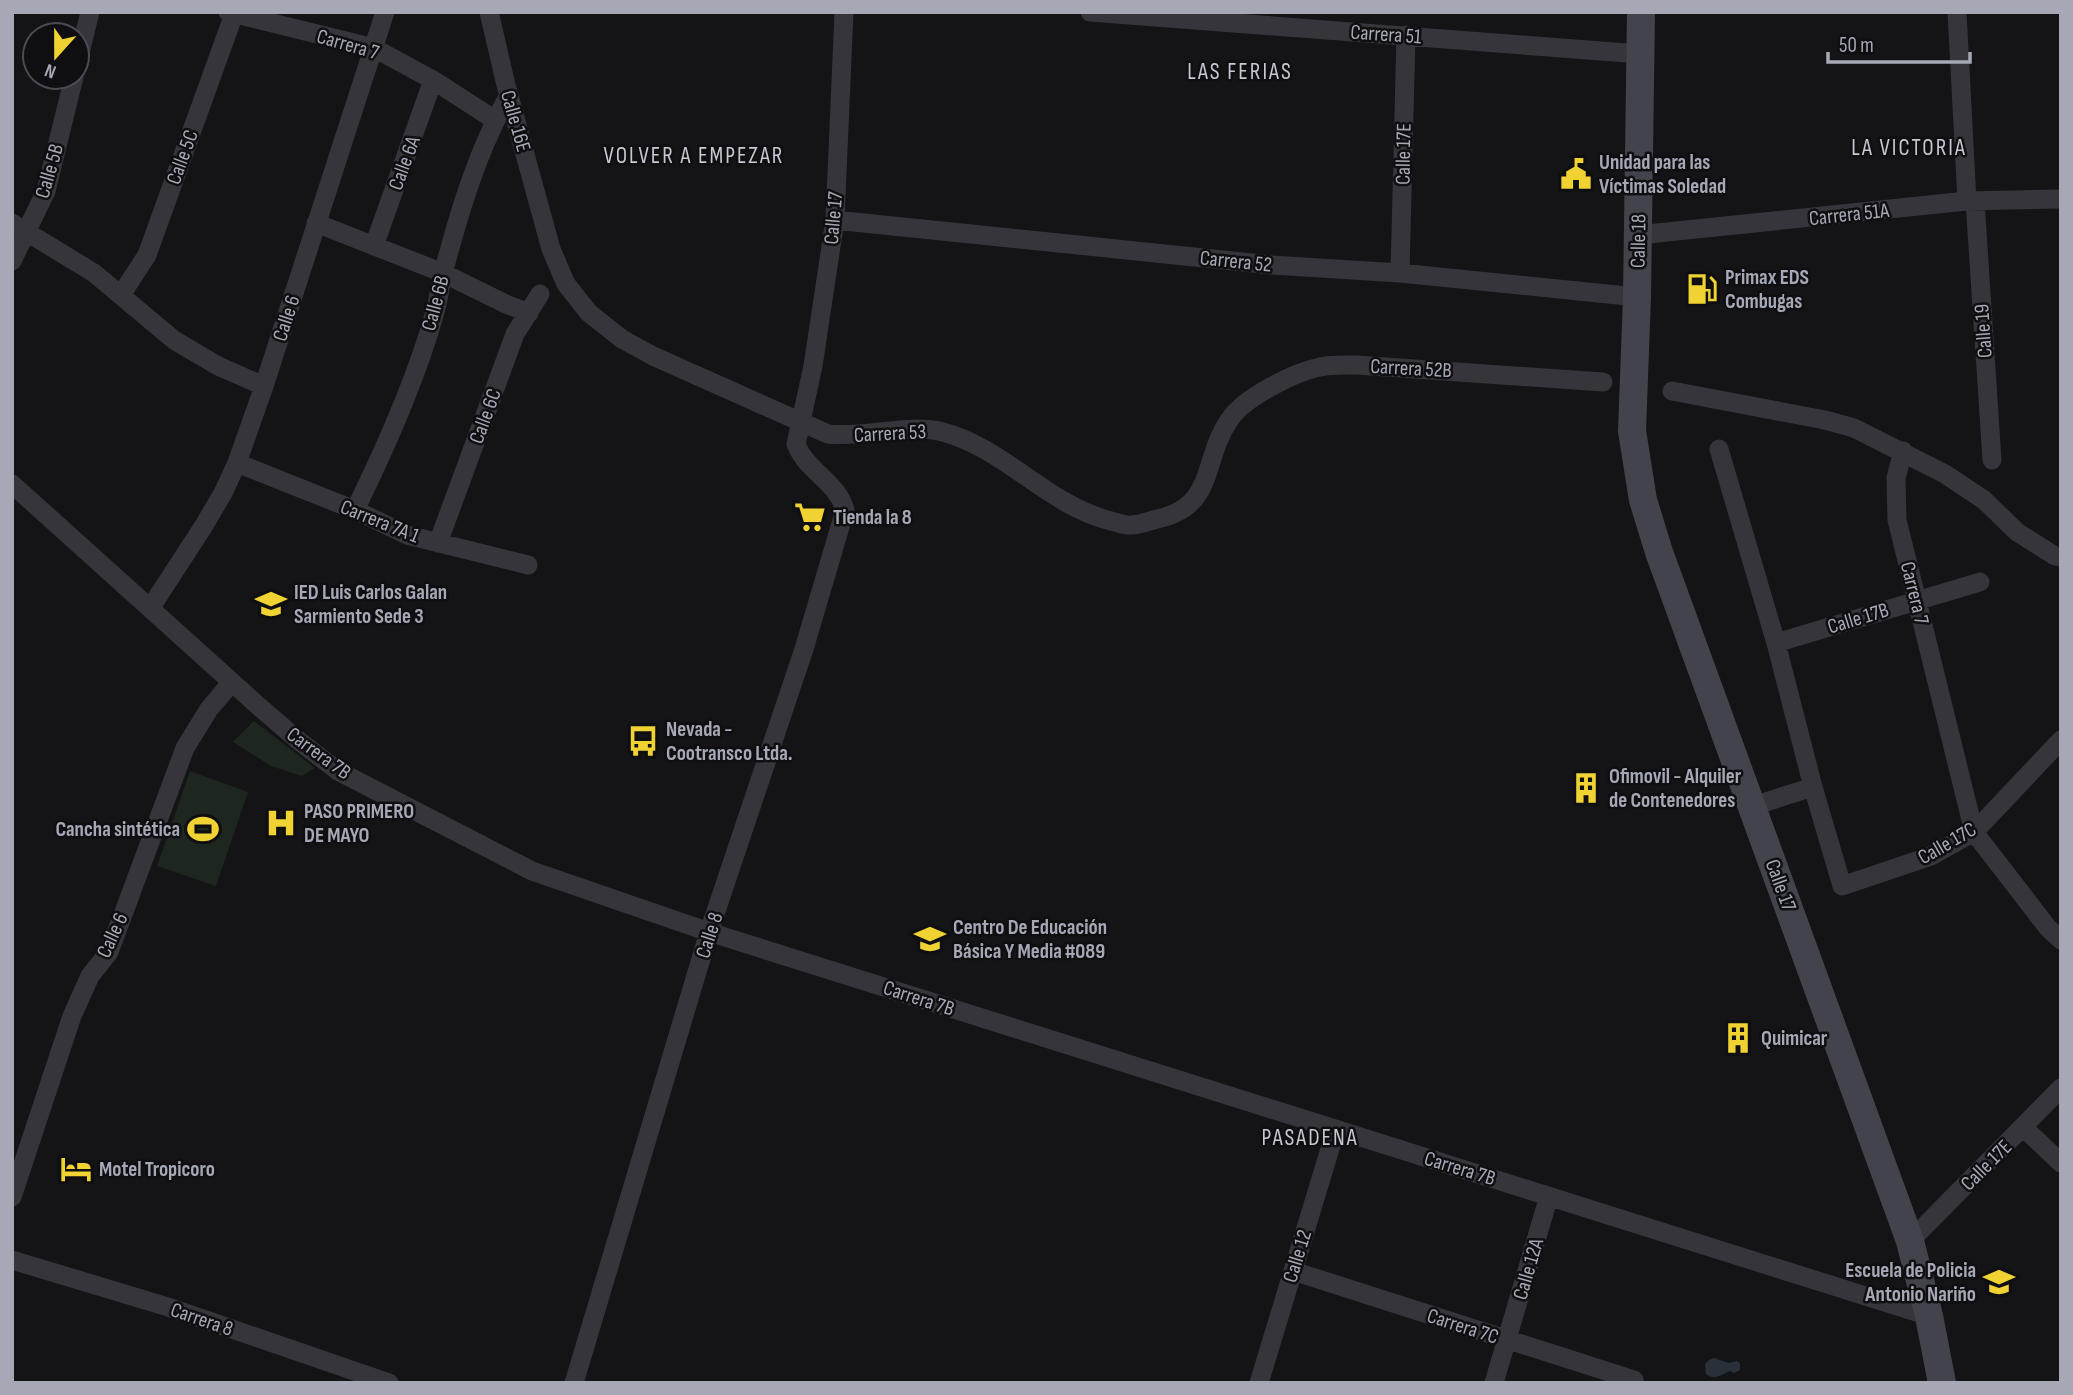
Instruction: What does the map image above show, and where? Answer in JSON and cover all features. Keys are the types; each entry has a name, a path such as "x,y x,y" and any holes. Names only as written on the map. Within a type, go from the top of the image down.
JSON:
{"main road":[{"name":"Calle 18","path":"1634,387 1641,12"},
{"name":"Calle 17","path":"1634,387 1632,431 1643,500 1659,552 1910,1241 1942,1383"}],"street":[{"name":"Calle 6","path":"151,607 223,494 237,463 385,12"},
{"name":"Calle 16E","path":"489,12 546,228"},
{"name":"Calle 17","path":"802,421 816,353 835,220 844,12"},
{"name":"Carrera 51","path":"1090,12 1190,16 1640,54"},
{"name":"Calle 19","path":"1957,12 1992,460"},
{"name":"Carrera 7","path":"231,13 374,48 433,80 495,120"},
{"name":"Calle 5C","path":"121,295 147,255 231,13"},
{"name":"Calle 17E","path":"1400,273 1406,36"},
{"name":"Calle 6A","path":"374,246 433,80"},
{"name":"Calle 5B","path":"12,261 20,228 46,191 71,91"},
{"name":"Calle 6B","path":"355,510 378,464 415,370 435,311 468,186 495,120 509,95"},
{"name":"Carrera 51A","path":"1638,235 1971,201 2061,199"},
{"name":"Carrera 52","path":"835,220 1272,265 1400,273 1637,297"},
{"path":"316,223 443,273 529,313"},
{"path":"20,228 94,273 174,340 218,366 264,386"},
{"name":"Carrera 53","path":"546,228 551,249 566,284 589,313 622,339 653,356 828,434 849,436 911,429 945,433 998,456 1050,495 1097,517 1130,526 1172,516 1186,509 1199,495 1224,428 1232,416"},
{"name":"Calle 6C","path":"438,543 515,334 540,294"},
{"name":"Carrera 52B","path":"1232,416 1260,393 1298,373 1322,366 1401,367 1603,382"},
{"path":"1672,391 1854,428 1945,474 1984,500 2017,532 2058,557"},
{"name":"Calle 8","path":"574,1383 709,932 803,649 845,510 838,491 799,453 796,444 802,421"},
{"path":"1719,449 1776,643 1813,787 1753,806"},
{"name":"Carrera 7","path":"1903,451 1896,478 1897,520 1974,832 2048,928 2061,940"},
{"name":"Carrera 7A 1","path":"237,463 355,510 407,536 528,565"},
{"name":"Carrera 7B","path":"12,484 299,741 338,771 532,871 709,932 1929,1316"},
{"name":"Calle 17B","path":"1776,643 1980,582"},
{"name":"Calle 6","path":"12,1197 72,1016 90,976 109,952 185,748 209,709 232,682"},
{"name":"Calle 17C","path":"1813,787 1842,886 1931,856 1974,832 2061,740"},
{"name":"Calle 17E","path":"1910,1241 2061,1088"},
{"path":"2023,1128 2061,1164"},
{"name":"Calle 12","path":"1259,1383 1336,1129"},
{"name":"Calle 12A","path":"1494,1383 1549,1196"},
{"name":"Carrera 8","path":"12,1260 168,1307 389,1383"},
{"name":"Carrera 7C","path":"1293,1271 1634,1380"}],"shaded area":[{"path":"254,721 315,768 302,776 271,766 233,742"},
{"name":"Cancha sintética","path":"190,771 248,792 216,886 157,866"},
{"path":"1714,1358 1729,1363 1737,1361 1740,1363 1740,1370 1715,1377 1709,1376 1706,1374 1705,1364"}],"place":[{"name":"Unidad para las Víctimas Soledad","path":"1576,174"},
{"name":"Primax EDS Combugas","path":"1702,289"},
{"name":"Tienda la 8","path":"810,517"},
{"name":"IED Luis Carlos Galan Sarmiento Sede 3","path":"271,604"},
{"name":"Nevada - Cootransco Ltda.","path":"643,741"},
{"name":"Ofimovil - Alquiler de Contenedores","path":"1586,788"},
{"name":"PASO PRIMERO DE MAYO","path":"281,823"},
{"name":"Cancha sintética","path":"203,829"},
{"name":"Centro De Educación Básica Y Media #089","path":"930,939"},
{"name":"Quimicar","path":"1738,1038"},
{"name":"Motel Tropicoro","path":"76,1169"},
{"name":"Escuela de Policia Antonio Nariño","path":"1999,1282"}],"district":[{"name":"LAS FERIAS","path":"1240,71"},
{"name":"LA VICTORIA","path":"1909,147"},
{"name":"VOLVER A EMPEZAR","path":"694,155"},
{"name":"PASADENA","path":"1310,1137"}]}
